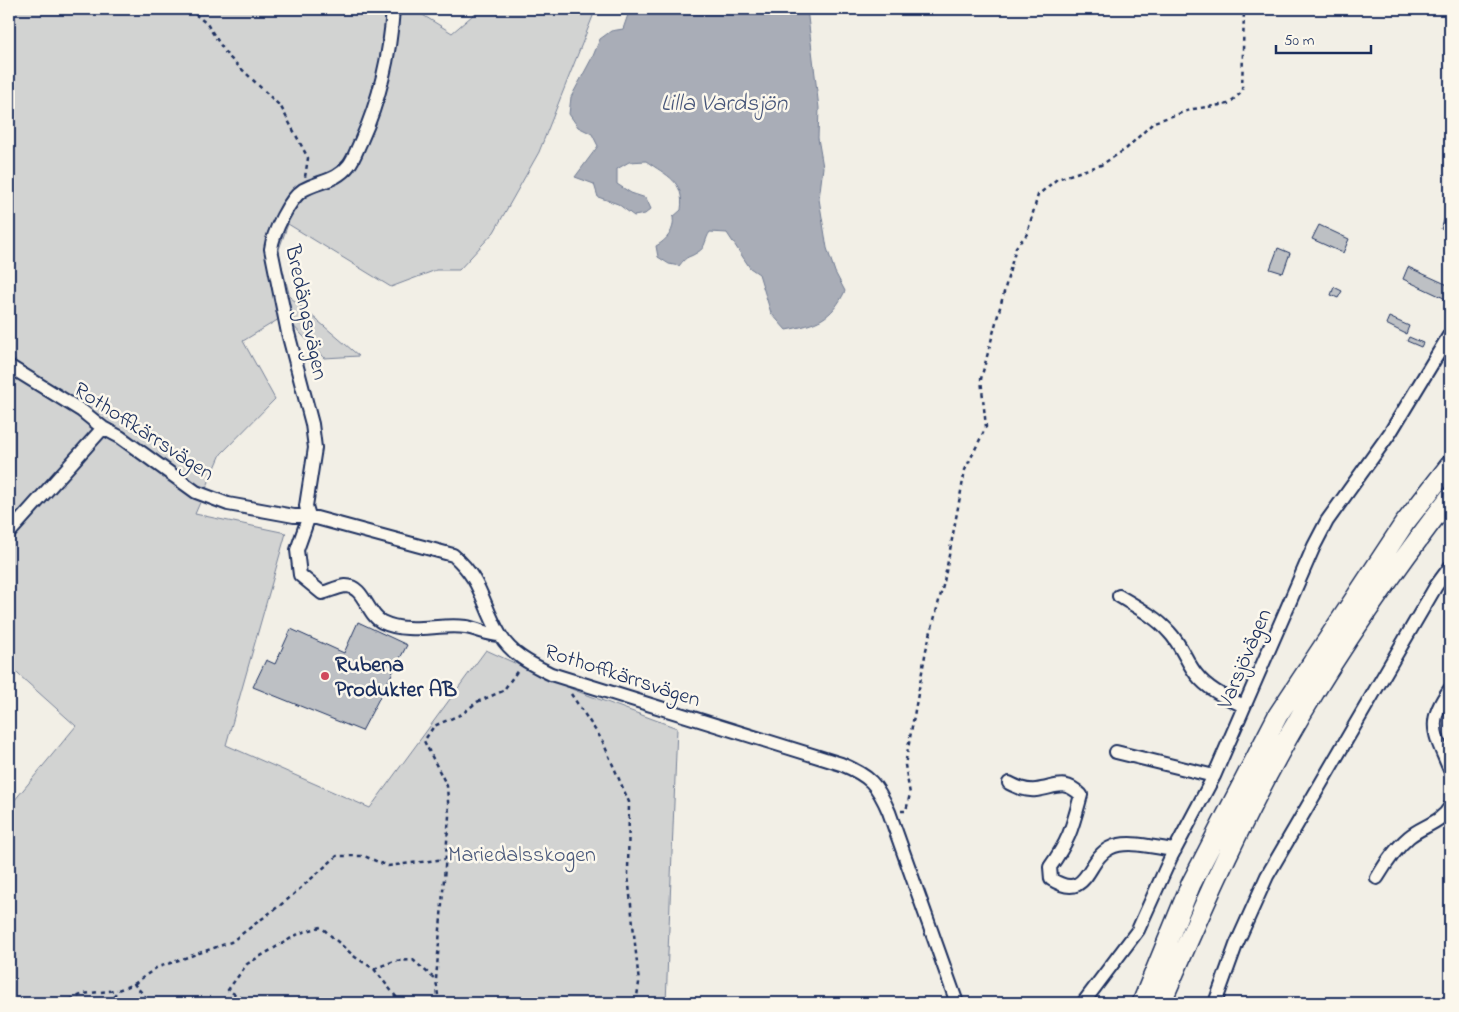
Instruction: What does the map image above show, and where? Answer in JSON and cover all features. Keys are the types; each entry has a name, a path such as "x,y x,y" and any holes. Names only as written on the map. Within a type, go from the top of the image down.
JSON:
{"highway":[{"path":"1142,1003 1191,884 1278,715 1404,524 1450,465"},
{"path":"1161,1003 1200,912 1238,832 1302,712 1401,562 1450,498"}],"street":[{"name":"Bredängsvägen","path":"393,9 386,68 369,123 350,164 340,174 302,190 283,215 272,237 271,249 288,333 312,424 315,462 306,506 309,516 297,550 300,575 322,593 346,586 358,591 372,614 381,622 415,628 467,627 490,635 500,635"},
{"name":"Varsjövägen","path":"1083,1003 1138,930 1175,850 1214,776 1300,575 1327,521 1390,433 1450,334"},
{"name":"Rothoffkärrsvägen","path":"9,366 82,411 103,428 120,437 196,492 228,504 294,516 309,516 453,555 469,569 500,635 524,661 551,674 856,771 876,785 889,812 957,1003"},
{"path":"9,533 103,428"},
{"path":"1215,1003 1236,945 1271,868 1359,714 1436,586 1450,567"},
{"path":"1119,596 1149,614 1168,630 1197,675 1206,684 1218,693 1244,706"},
{"path":"1450,689 1437,707 1434,721 1436,734 1450,770"},
{"path":"1116,752 1214,776"},
{"path":"1009,782 1021,789 1035,790 1056,785 1073,787 1081,795 1072,831 1063,849 1050,867 1051,879 1061,885 1072,886 1086,878 1108,848 1120,844 1175,850"},
{"path":"1377,878 1394,851 1410,836 1446,814 1450,807"}],"path":[{"path":"189,9 207,24 227,55 281,107 308,158 302,190"},
{"path":"889,812 906,811 910,794 905,766 926,650 944,582 965,470 986,427 980,379 1016,247 1027,234 1038,195 1057,179 1101,165 1126,149 1154,122 1193,109 1228,104 1242,92 1244,9"},
{"path":"440,1003 436,980 449,816 447,786 424,741 434,726 462,714 477,702 503,691 524,661"},
{"path":"570,692 602,740 629,802 628,875 640,983 636,1003"},
{"path":"63,1003 82,994 118,990 134,984 156,968 231,942 286,900 337,856 364,856 388,866 445,859"},
{"path":"249,1003 228,990 247,964 300,932 321,928 374,969 401,1003"},
{"path":"374,969 394,961 413,960 436,980"},
{"path":"134,984 151,1003"},
{"path":"109,1003 118,990"}],"green space":[{"name":"Mariedalsskogen","path":"9,9 413,9 452,33 480,9 592,9 593,16 539,152 494,232 459,270 436,270 391,287 288,224 278,252 290,297 359,356 324,358 284,316 243,341 275,399 221,454 195,514 286,533 226,745 370,808 486,650 574,690 677,728 666,1003 9,1003 9,807 76,726 9,666"}],"water":[{"name":"Lilla Vardsjön","path":"630,9 807,9 819,108 818,138 823,167 819,199 827,248 835,272 845,291 840,301 822,319 815,323 786,330 771,313 759,274 750,268 727,233 710,232 701,250 686,258 679,266 669,264 658,257 656,246 664,241 669,234 673,226 673,217 681,210 682,200 673,180 646,161 629,162 617,169 617,184 631,193 646,198 651,209 645,214 634,216 618,204 598,197 594,184 575,177 598,146 592,134 578,127 569,114 571,97 600,39 611,31 623,29"}],"building":[{"path":"1447,213 1450,214 1450,232 1441,229"},
{"path":"1319,225 1349,239 1343,253 1312,239"},
{"path":"1278,248 1290,253 1283,273 1270,269"},
{"path":"1408,267 1450,286 1446,299 1403,279"},
{"path":"1334,287 1342,291 1338,298 1331,295"},
{"path":"1389,317 1409,326 1406,334 1386,324"},
{"path":"1409,337 1423,343 1421,347 1407,341"},
{"name":"Rubena Produkter AB","path":"358,622 407,645 362,731 253,687 266,660 275,664 291,629 344,653"}],"place":[{"name":"Rubena Produkter AB","path":"325,676"}]}
